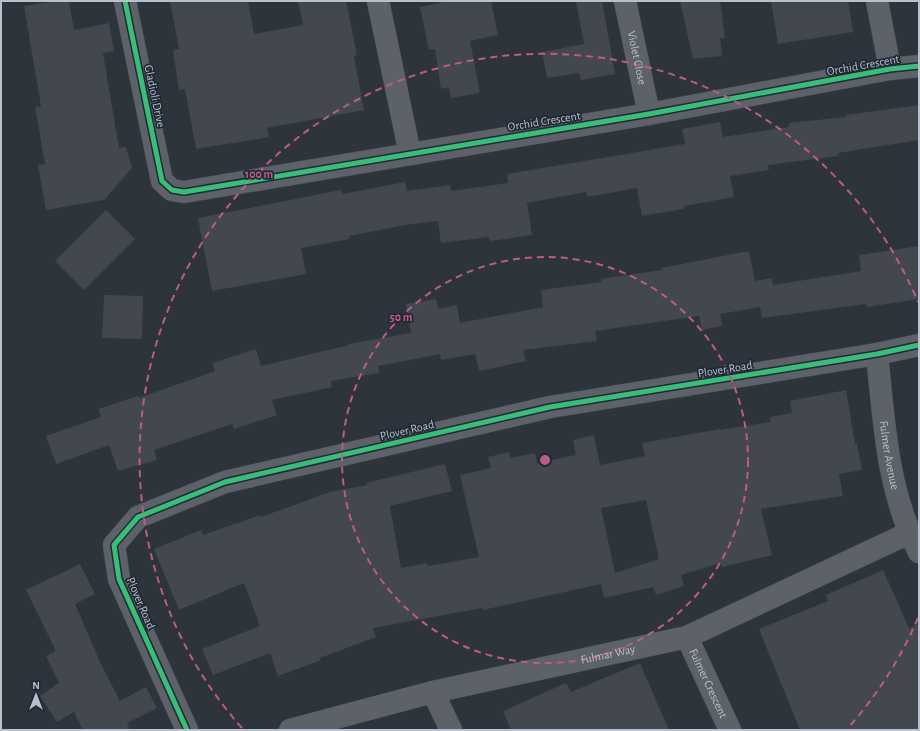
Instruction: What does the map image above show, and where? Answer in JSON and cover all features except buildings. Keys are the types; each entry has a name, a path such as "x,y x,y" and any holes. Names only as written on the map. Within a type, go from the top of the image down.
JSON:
{"street":[{"name":"Gladioli Drive","path":"125,1 162,181 172,190"},
{"path":"378,1 410,154"},
{"name":"Violet Close","path":"625,1 649,114"},
{"path":"877,1 890,70"},
{"name":"Orchid Crescent","path":"172,190 184,192 649,114 919,66"},
{"name":"Plover Road","path":"187,730 119,578 114,545 138,517 225,482 550,407 877,354 919,345"},
{"name":"Fulmer Avenue","path":"877,354 889,461 909,533 919,552"},
{"name":"Fulmar Way","path":"290,730 433,692 687,637 909,533"},
{"name":"Fulmer Crescent","path":"687,637 730,730"},
{"path":"433,692 451,730"}],"cycle path":[{"path":"125,1 162,181 172,190 184,192 649,114 890,69 919,66"},
{"path":"187,730 119,579 114,545 138,517 225,482 550,407 877,354 919,345"}]}
